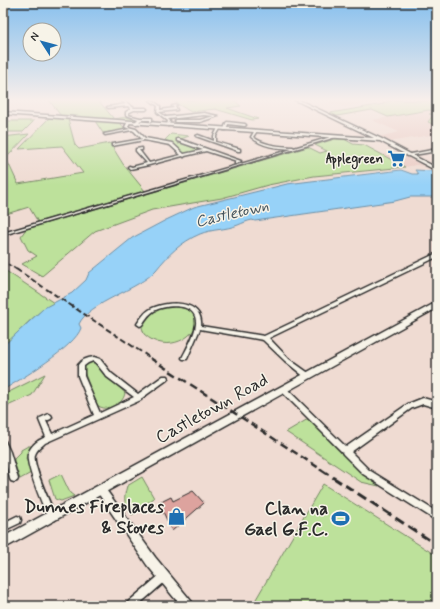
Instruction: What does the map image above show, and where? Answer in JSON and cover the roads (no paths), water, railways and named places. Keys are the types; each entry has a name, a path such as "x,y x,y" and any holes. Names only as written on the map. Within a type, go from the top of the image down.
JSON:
{"main road":[{"path":"222,128 381,140"},
{"path":"357,128 437,170"},
{"name":"Castletown Road","path":"3,543 437,305"}],"street":[{"path":"215,142 215,136 219,128"},
{"path":"105,134 133,129 144,139"},
{"path":"256,132 253,135 253,138 271,146 281,153"},
{"path":"197,136 239,149"},
{"path":"3,234 335,137"},
{"path":"113,145 144,139 171,144 184,156"},
{"path":"178,142 184,142 239,161 236,163"},
{"path":"271,146 298,148"},
{"path":"141,149 137,150 149,164"},
{"path":"130,167 149,164 206,150"},
{"path":"408,155 437,150"},
{"path":"198,327 265,338 437,255"},
{"path":"140,324 143,316 162,306 184,306 194,313 198,319 198,327 185,358"},
{"path":"265,338 287,360 308,376"},
{"path":"98,418 81,376 81,365 86,360 94,359 98,361 109,375 139,398"},
{"path":"52,517 31,456 34,449 43,441 98,418 139,398 165,378"},
{"path":"283,389 344,452 366,472 437,517"},
{"path":"344,452 410,406 423,401 437,405"},
{"path":"49,417 42,420 50,438"},
{"path":"3,443 14,479"},
{"path":"101,490 164,577 188,606"},
{"path":"3,527 17,520"},
{"path":"130,606 164,577"}],"water":[{"name":"Castletown","path":"401,170 412,174 418,174 415,170 433,171 437,173 437,197 410,197 395,201 255,221 252,220 233,227 209,231 193,237 175,249 148,277 93,309 84,316 79,324 81,328 77,336 69,344 46,362 3,390 3,346 44,308 72,293 86,280 89,273 132,238 194,207 287,184"}],"railway":[{"path":"3,261 17,270"},
{"path":"16,269 152,359"},
{"path":"150,358 322,470"},
{"path":"320,469 437,545"}],"place":[{"name":"Applegreen","path":"396,159"},
{"name":"Dunnes Fireplaces & Stoves","path":"177,517"},
{"name":"Clan na Gael G.F.C.","path":"341,519"}]}
